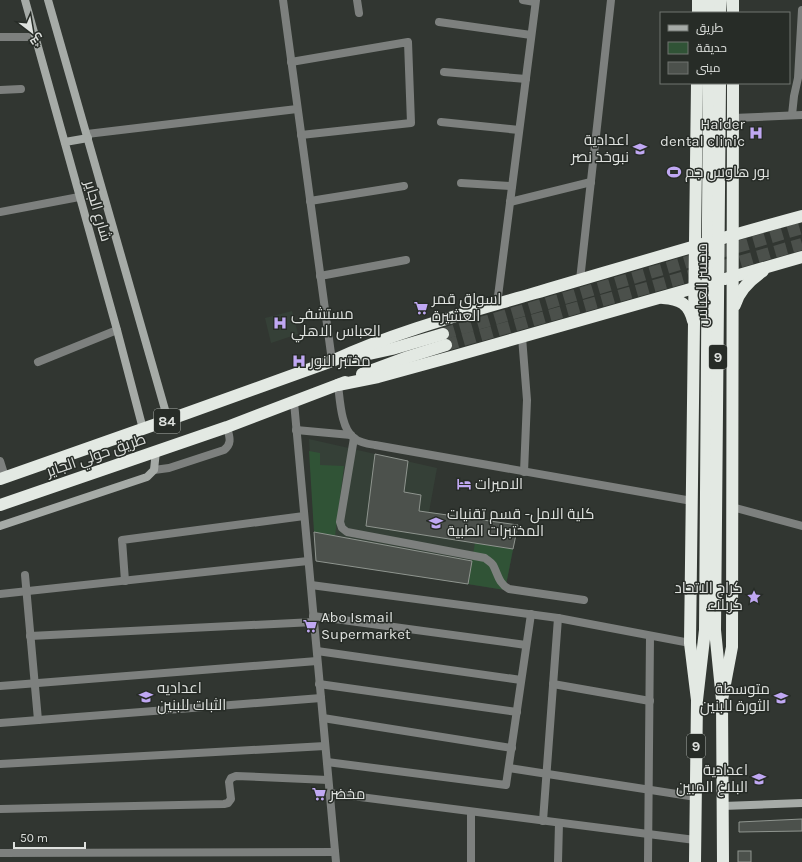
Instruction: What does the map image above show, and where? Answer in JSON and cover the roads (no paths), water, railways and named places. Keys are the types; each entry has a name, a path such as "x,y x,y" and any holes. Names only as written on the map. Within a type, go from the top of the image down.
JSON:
{"highway":[{"path":"698,0 698,12"},
{"path":"710,0 710,12"},
{"path":"720,12 721,0"},
{"path":"733,0 733,12"},
{"path":"697,84 690,643 697,700"},
{"name":"مجسر العباس","path":"709,84 710,630"},
{"name":"مجسر العباس","path":"710,630 720,84"},
{"path":"722,700 732,647 733,84"},
{"path":"733,213 735,218 742,225 761,227"},
{"path":"332,361 356,350 404,332 732,235 802,216"},
{"path":"665,255 688,238 692,231 695,217"},
{"path":"338,385 378,377 522,338 802,257"},
{"path":"732,316 737,297 741,291 751,280 772,266"},
{"path":"662,298 674,299 684,305 691,314 694,324"},
{"name":"84","path":"332,361 444,340 338,385"},
{"name":"طريق حولي الجاير","path":"2,478 332,361"},
{"name":"طريق حولي الجاير","path":"0,505 226,427 338,385"},
{"name":"9","path":"695,862 697,700 710,630"},
{"name":"9","path":"710,630 722,700 723,862"}],"street":[{"name":"شارع الجاير","path":"25,0 143,429"},
{"name":"شارع الجاير","path":"48,0 168,420"},
{"path":"283,0 332,361"},
{"path":"357,0 359,13"},
{"path":"497,304 535,1 523,0"},
{"path":"580,280 611,0"},
{"path":"792,115 798,78 802,10"},
{"path":"439,22 531,35"},
{"path":"0,37 35,38"},
{"path":"291,62 408,42 411,123 301,135"},
{"path":"444,72 526,80"},
{"path":"0,90 21,89"},
{"path":"65,142 88,136 297,109"},
{"path":"733,118 802,115"},
{"path":"441,122 520,130"},
{"path":"510,202 591,182"},
{"path":"461,183 512,186"},
{"path":"310,201 404,186"},
{"path":"0,212 79,196"},
{"path":"320,276 406,260"},
{"path":"38,362 117,330"},
{"path":"522,338 527,400 524,472"},
{"path":"338,385 344,423 352,437 340,522 342,528 347,532 485,558 492,564 497,576 504,586 584,600"},
{"path":"294,402 336,862"},
{"path":"154,470 169,468 224,450 228,447 230,442 226,427"},
{"path":"296,430 352,437 359,441 375,445 692,501"},
{"path":"0,526 150,476 154,470 156,451"},
{"path":"0,460 2,478"},
{"path":"732,507 802,526"},
{"path":"125,581 122,540 304,516"},
{"path":"0,594 308,561"},
{"path":"25,575 38,720"},
{"path":"311,585 558,618 690,643"},
{"path":"327,762 506,785 530,614"},
{"path":"543,821 558,618"},
{"path":"30,636 314,619 526,645"},
{"path":"648,862 650,790 650,636"},
{"path":"317,651 521,680"},
{"path":"0,686 317,661"},
{"path":"320,684 517,712"},
{"path":"553,684 650,701"},
{"path":"0,723 321,698"},
{"path":"323,718 512,748"},
{"path":"0,764 325,746"},
{"path":"509,768 696,797"},
{"path":"0,809 224,804 228,803 231,799 229,782 231,778 236,776 328,780"},
{"path":"330,793 695,840"},
{"path":"723,806 802,803"},
{"path":"471,812 471,862"},
{"path":"558,862 559,823"},
{"path":"0,853 335,852"}],"tunnel":[{"path":"443,334 802,228"},
{"path":"446,345 802,244"}],"place":[{"name":"Haider dental clinic","path":"756,133"},
{"name":"اعدادية نبوخذ نصر","path":"640,149"},
{"name":"بور هاوس جم","path":"674,172"},
{"name":"اسواق قمر العشيرة","path":"421,308"},
{"name":"مستشفى العباس الاهلي","path":"280,323"},
{"name":"مختبر النور","path":"299,361"},
{"name":"الاميرات","path":"464,484"},
{"name":"كلية الامل- قسم تقنيات المختبرات الطبية","path":"436,523"},
{"name":"كراج الاتحاد كربلاء","path":"754,597"},
{"name":"Abo Ismail Supermarket","path":"310,626"},
{"name":"اعداديه الثبات للبنين","path":"146,697"},
{"name":"متوسطة الثورة للبنين","path":"781,698"},
{"name":"اعدادية البلاغ المبين","path":"759,779"},
{"name":"مخضر","path":"319,794"}]}
